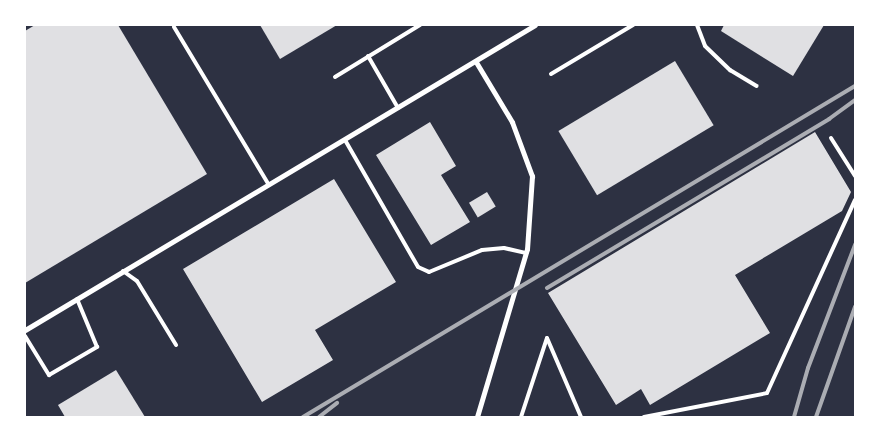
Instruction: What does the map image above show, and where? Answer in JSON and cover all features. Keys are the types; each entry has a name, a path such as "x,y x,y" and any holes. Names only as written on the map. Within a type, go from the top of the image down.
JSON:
{"street":[{"path":"25,330 476,62 533,26"},
{"path":"476,62 512,122 532,176 526,253 477,417"}],"lane":[{"path":"335,77 420,25"},
{"path":"551,74 633,25"},
{"path":"697,25 705,46 730,70 757,86"},
{"path":"174,27 269,185"},
{"path":"368,56 398,108"},
{"path":"831,138 855,176"},
{"path":"345,140 418,267 429,272 482,250 504,248 526,253"},
{"path":"644,417 767,393 855,200"},
{"path":"123,271 137,281 176,345"},
{"path":"25,336 49,375 97,346 77,299"},
{"path":"521,417 547,338 581,417"}],"building":[{"path":"35,25 118,25 207,174 25,283 25,31"},
{"path":"260,25 337,25 280,59"},
{"path":"724,25 824,25 793,76 721,31"},
{"path":"675,61 714,125 597,195 558,131"},
{"path":"430,122 456,166 441,175 470,222 431,245 376,155"},
{"path":"815,132 851,192 842,211 735,275 770,333 650,405 641,389 616,405 548,293"},
{"path":"334,179 396,282 315,330 333,360 262,402 183,269"},
{"path":"487,192 496,207 478,217 469,203"},
{"path":"116,370 145,417 65,417 58,405"}],"railway":[{"path":"303,417 855,86"},
{"path":"547,288 829,119 855,100"},
{"path":"794,417 808,368 855,245"},
{"path":"816,417 855,307"},
{"path":"319,417 337,403"}]}
